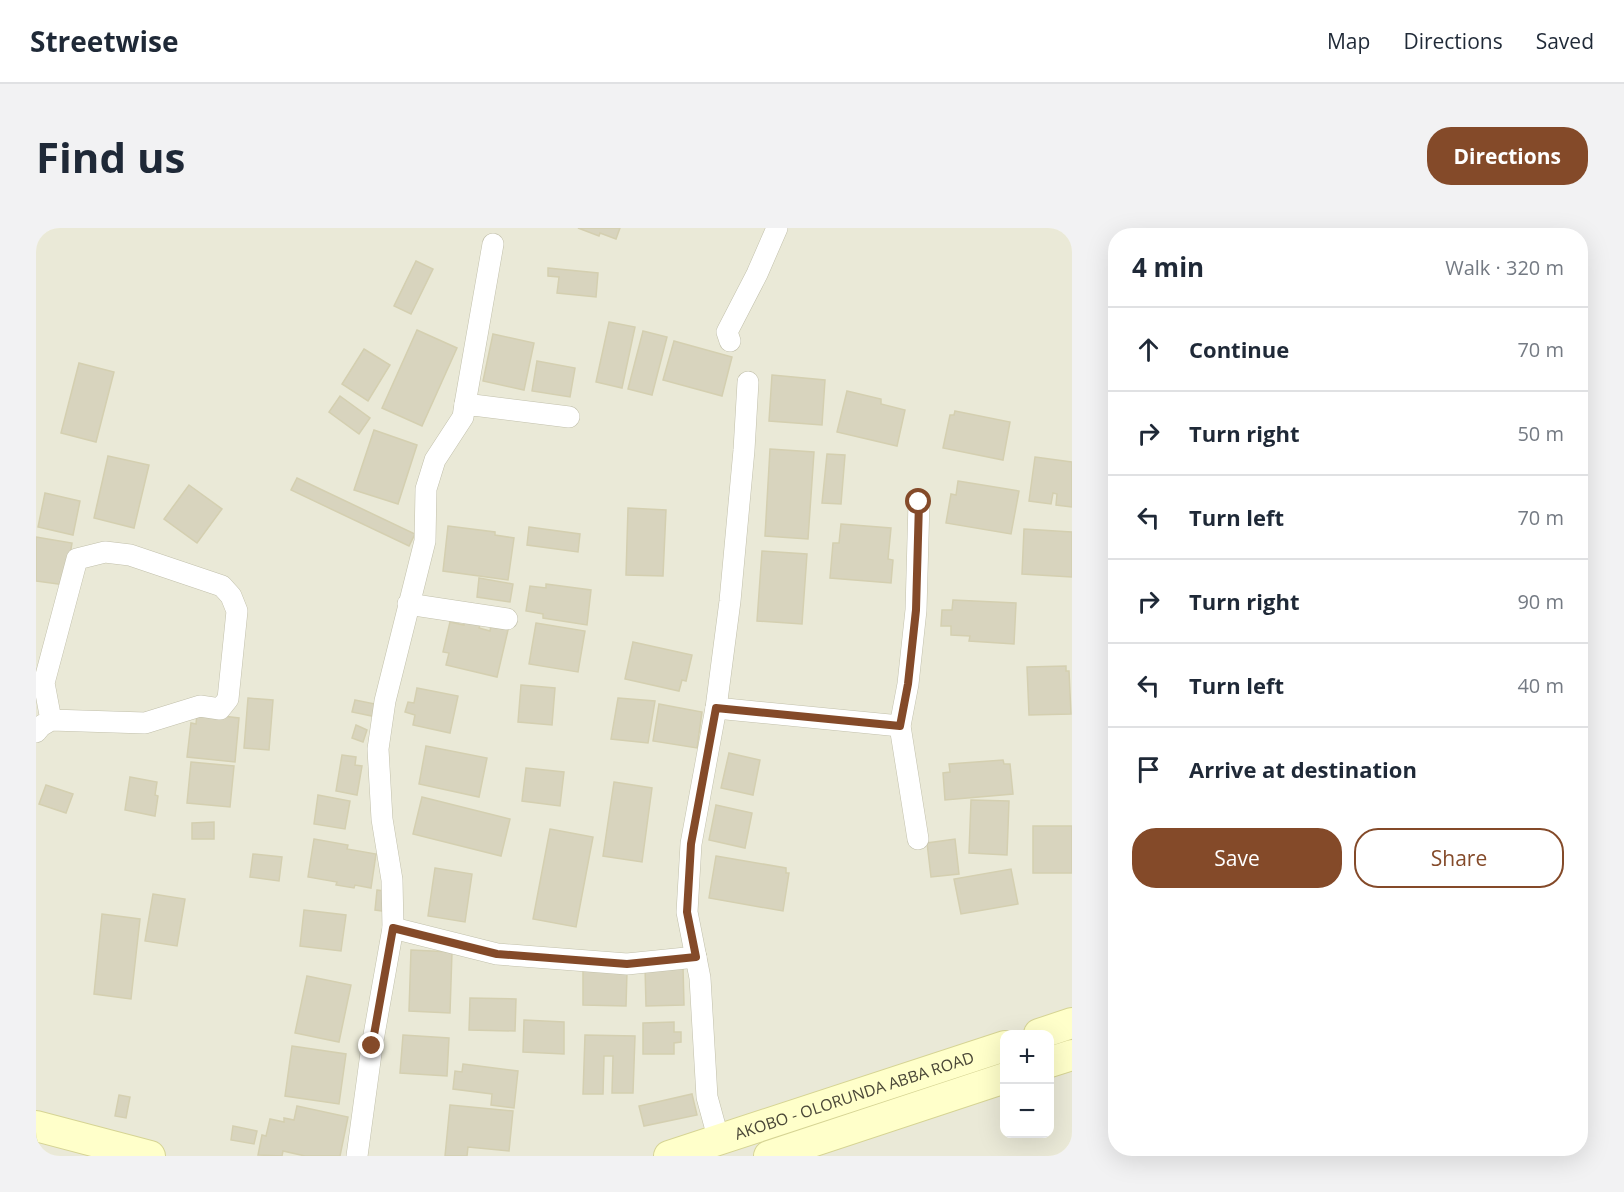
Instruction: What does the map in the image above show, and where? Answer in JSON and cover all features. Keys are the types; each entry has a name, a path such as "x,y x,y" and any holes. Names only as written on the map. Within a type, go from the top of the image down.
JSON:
{"main road":[{"path":"1053,1030 1072,1023"},
{"name":"AKOBO - OLORUNDA ABBA ROAD","path":"669,1156 1000,1048"},
{"path":"1054,1061 1072,1055"},
{"name":"AKOBO - OLORUNDA ABBA ROAD","path":"769,1156 802,1151 1000,1080"},
{"path":"36,1126 150,1156"}],"street":[{"path":"730,341 728,332 777,228"},
{"path":"357,1156 372,1046 393,928 392,880 382,819 378,749 385,701 425,541 426,489 435,460 463,417 492,244"},
{"path":"719,1141 707,1097 700,978 687,912 691,844 716,708 731,590 748,382"},
{"path":"465,404 569,417"},
{"path":"918,839 900,726 908,684 916,610 919,502"},
{"path":"105,552 130,555 222,586 231,596 237,611 228,699 220,709 200,706 145,723 44,726 44,683 78,559 105,552"},
{"path":"408,604 507,619"},
{"path":"716,708 900,726"},
{"path":"393,928 497,954 627,964 696,957"}],"shaded area":[{"path":"36,228 1072,228 1072,1156 36,1156"}],"building":[{"path":"578,228 620,228 616,239 600,233 599,236"},
{"path":"416,261 433,269 411,314 394,306"},
{"path":"548,268 598,273 596,297 557,293 559,277 548,276"},
{"path":"609,322 635,327 622,388 596,382"},
{"path":"417,330 457,348 422,426 382,408"},
{"path":"643,331 667,337 652,395 628,389"},
{"path":"493,334 534,343 524,390 483,381"},
{"path":"674,341 732,357 722,396 663,380"},
{"path":"364,349 390,365 368,401 342,384"},
{"path":"537,361 575,368 570,397 532,391"},
{"path":"79,363 114,372 96,442 61,433"},
{"path":"772,375 825,380 822,425 769,421"},
{"path":"847,391 881,399 881,404 905,410 897,446 837,432"},
{"path":"340,396 370,418 359,434 329,412"},
{"path":"955,411 1010,422 1003,460 943,448 950,415 954,415"},
{"path":"374,430 417,445 398,504 354,490"},
{"path":"770,449 814,452 808,539 765,536"},
{"path":"827,454 845,455 841,504 822,503"},
{"path":"108,456 149,465 134,528 94,518"},
{"path":"1035,457 1072,462 1072,507 1056,505 1057,494 1053,493 1051,504 1029,501"},
{"path":"297,478 415,534 409,546 291,490"},
{"path":"958,481 1019,491 1011,534 946,523 951,494 956,495"},
{"path":"189,485 222,509 197,543 164,519"},
{"path":"45,493 80,501 73,535 38,527"},
{"path":"628,508 666,510 663,576 626,575"},
{"path":"841,524 891,528 888,559 893,560 891,583 830,578 833,543 839,543"},
{"path":"448,526 495,532 495,535 514,538 508,580 443,571"},
{"path":"529,527 580,534 578,552 527,545"},
{"path":"1024,529 1072,532 1072,577 1022,574"},
{"path":"36,537 72,543 65,585 36,581"},
{"path":"762,551 807,554 802,624 757,621"},
{"path":"479,578 513,584 510,602 477,597"},
{"path":"546,584 591,590 587,625 543,618 543,614 526,611 530,586 546,588"},
{"path":"953,600 1016,603 1014,644 969,641 970,636 951,635 951,626 941,626 942,610 952,610"},
{"path":"465,618 481,621 479,628 490,631 491,626 508,630 497,677 446,665 449,653 443,652 450,622 464,625"},
{"path":"536,623 585,631 578,672 529,664"},
{"path":"633,642 692,655 686,681 682,680 679,691 625,679"},
{"path":"1066,666 1066,671 1069,671 1071,714 1029,715 1027,667"},
{"path":"521,685 555,688 552,725 518,722"},
{"path":"417,688 458,696 450,733 413,725 415,715 405,712 408,702 414,703"},
{"path":"248,698 273,700 269,750 244,748"},
{"path":"618,698 655,701 648,743 611,739"},
{"path":"355,700 375,704 372,716 352,712"},
{"path":"659,704 702,712 697,748 653,741"},
{"path":"197,713 239,718 235,762 187,757 191,723 196,724"},
{"path":"356,725 367,730 363,742 352,738"},
{"path":"426,746 487,758 479,797 419,784"},
{"path":"729,753 760,760 753,795 721,788"},
{"path":"342,755 356,757 355,765 362,766 357,795 336,791"},
{"path":"1003,760 1004,764 1010,764 1013,794 945,800 943,773 950,772 949,764"},
{"path":"191,762 234,766 230,807 187,803"},
{"path":"526,768 564,772 560,806 522,801"},
{"path":"130,777 157,782 155,795 158,796 155,816 125,810"},
{"path":"614,782 652,788 642,862 603,856"},
{"path":"46,785 73,794 66,813 39,804"},
{"path":"318,795 350,801 345,829 314,824"},
{"path":"422,797 510,819 501,856 413,834"},
{"path":"971,800 1009,801 1007,855 969,853"},
{"path":"716,805 752,813 745,848 709,840"},
{"path":"214,822 214,839 192,839 192,823"},
{"path":"1033,826 1072,826 1072,873 1033,873"},
{"path":"550,829 593,837 576,927 533,919"},
{"path":"314,839 348,845 347,849 376,854 371,888 336,885 337,882 308,877"},
{"path":"955,839 959,874 931,877 927,843"},
{"path":"253,854 282,857 279,881 250,877"},
{"path":"716,856 786,868 786,873 789,873 783,911 709,898"},
{"path":"435,868 472,874 465,922 428,916"},
{"path":"1011,869 1018,904 961,914 954,879"},
{"path":"377,890 391,892 389,912 375,910"},
{"path":"153,894 185,899 177,946 145,941"},
{"path":"304,910 346,915 341,951 300,946"},
{"path":"102,914 140,919 131,999 94,994"},
{"path":"411,950 452,952 450,1013 409,1011"},
{"path":"645,966 683,966 684,1005 646,1006"},
{"path":"583,971 627,972 626,1006 583,1005"},
{"path":"307,976 351,985 339,1042 295,1033"},
{"path":"470,998 516,999 515,1031 469,1030"},
{"path":"524,1020 564,1022 564,1054 523,1052"},
{"path":"674,1022 674,1032 681,1032 681,1042 674,1043 674,1054 643,1054 643,1023"},
{"path":"403,1035 449,1038 447,1076 400,1073"},
{"path":"585,1035 635,1036 633,1093 612,1093 613,1056 604,1056 603,1094 583,1094"},
{"path":"292,1046 346,1054 339,1104 285,1096"},
{"path":"463,1064 518,1071 514,1108 491,1105 492,1094 453,1089 455,1071 462,1072"},
{"path":"692,1094 697,1115 644,1126 639,1106"},
{"path":"119,1095 130,1097 126,1118 115,1116"},
{"path":"450,1105 513,1111 509,1151 468,1147 467,1156 445,1156"},
{"path":"297,1106 348,1117 340,1156 305,1156 283,1151 282,1156 258,1155 262,1135 266,1136 270,1119 284,1122 284,1118 294,1120"},
{"path":"233,1126 257,1131 254,1144 231,1140"}],"route":[{"path":"372,1046 393,928 497,954 627,964 696,957 687,912 691,844 716,708 900,726 908,684 916,610 919,502"}]}
